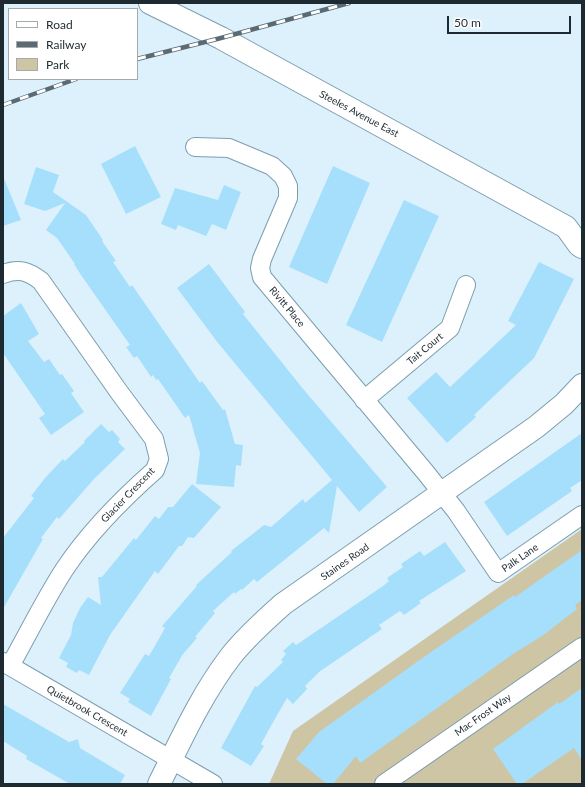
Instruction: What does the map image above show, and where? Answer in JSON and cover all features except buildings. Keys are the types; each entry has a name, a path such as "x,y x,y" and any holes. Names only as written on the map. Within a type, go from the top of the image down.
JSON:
{"street":[{"name":"Steeles Avenue East","path":"150,3 221,38 574,225 579,245 582,247"},
{"name":"Rivitt Place","path":"195,147 229,148 272,166 283,176 288,186 288,198 262,259 260,268 262,277 442,494"},
{"name":"Glacier Crescent","path":"3,274 20,270 31,273 42,281 119,392 154,439 159,460 155,470 93,532 73,557 7,664"},
{"name":"Tait Court","path":"364,400 450,328 466,285"},
{"name":"Staines Road","path":"159,784 216,677 249,636 283,604 536,427 564,404 582,385"},
{"name":"Palk Lane","path":"442,494 498,573 582,515"},
{"name":"Mac Frost Way","path":"384,784 582,647"},
{"name":"Quietbrook Crescent","path":"7,664 213,784"}],"green space":[{"path":"582,529 582,784 269,784 293,731"}],"railway":[{"path":"138,59 349,3"},
{"path":"3,105 73,80"}]}
